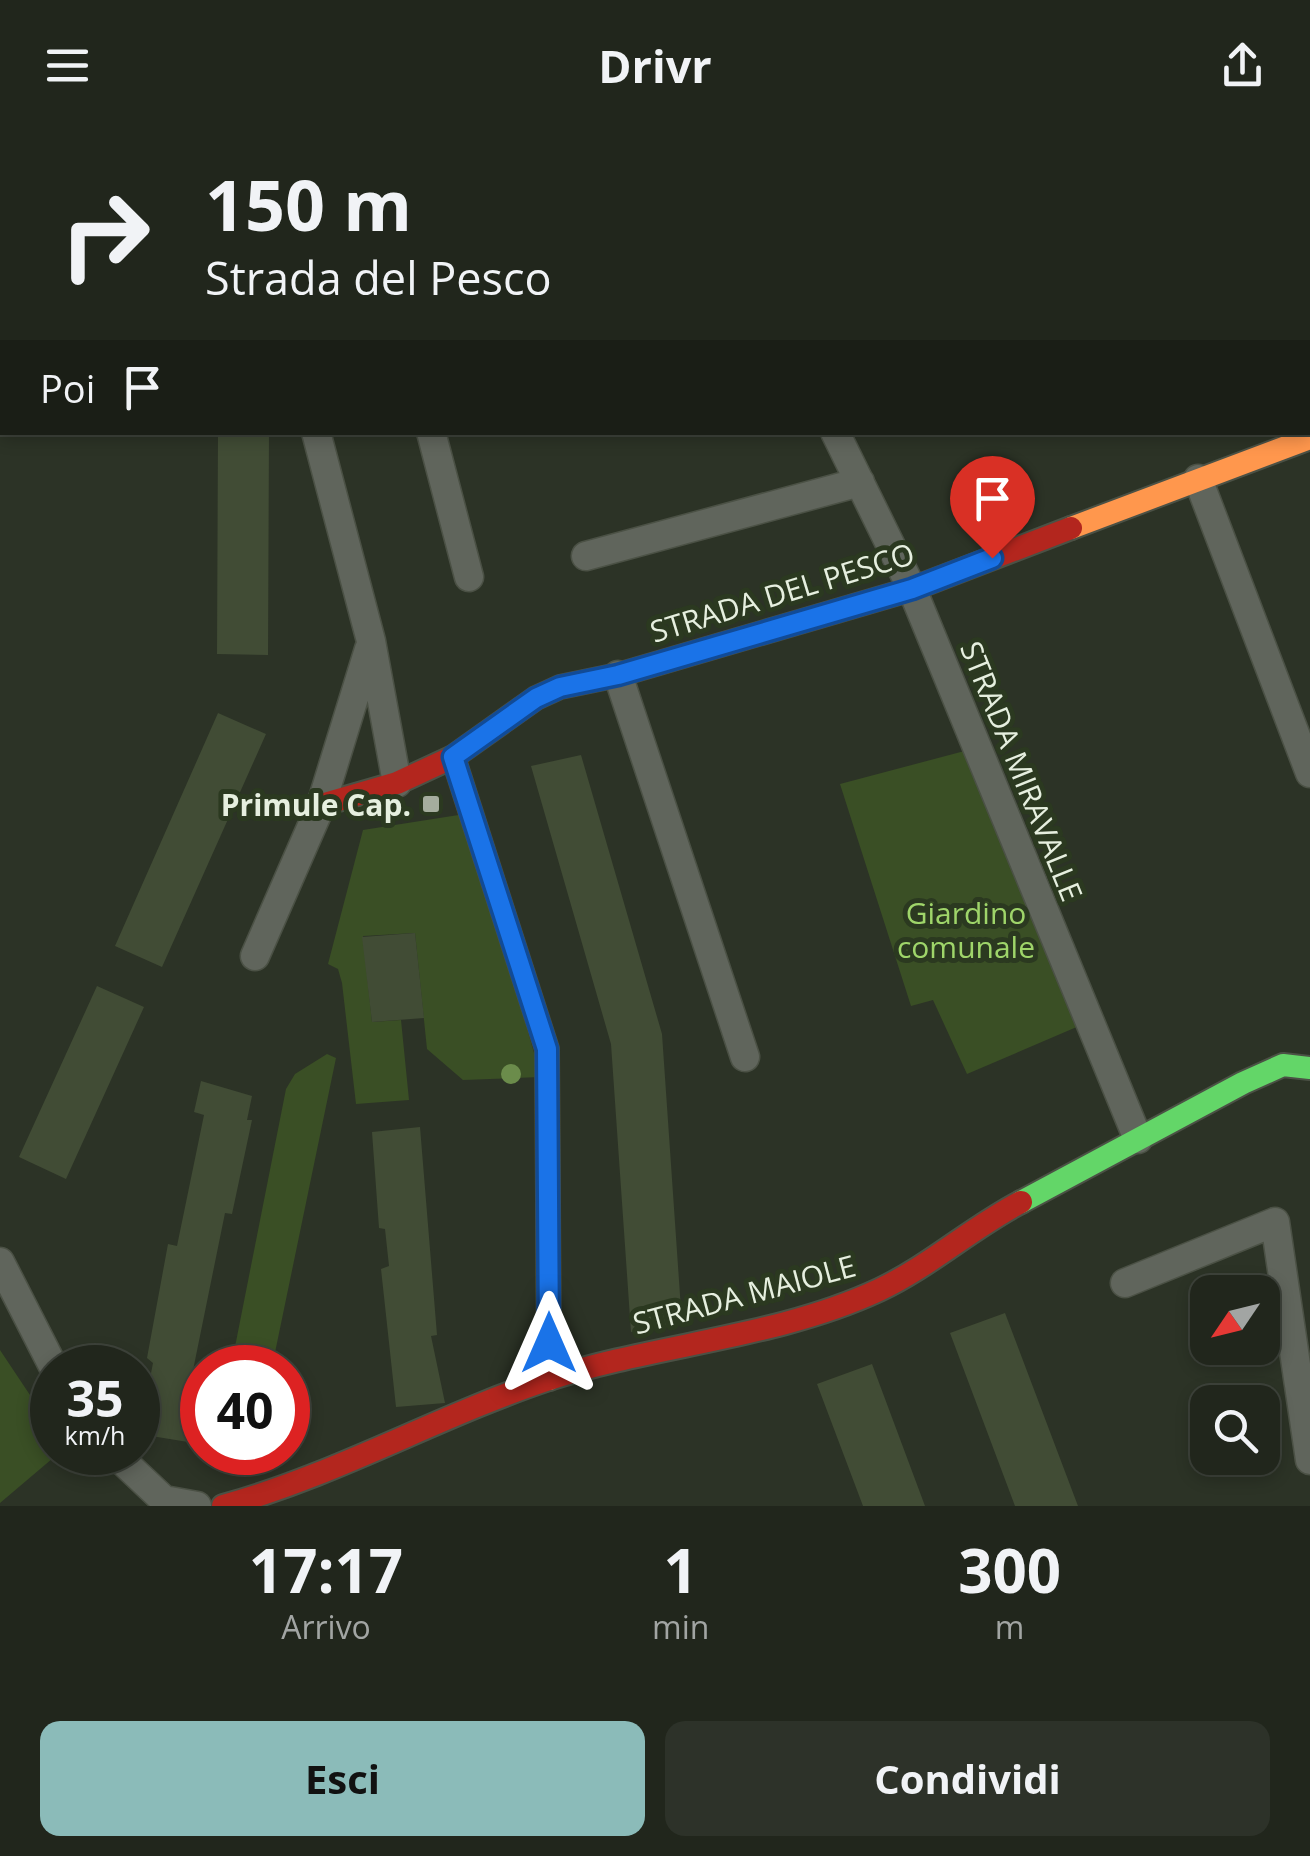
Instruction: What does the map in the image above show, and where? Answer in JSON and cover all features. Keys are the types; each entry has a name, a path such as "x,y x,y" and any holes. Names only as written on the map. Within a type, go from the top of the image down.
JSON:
{"street":[{"path":"317,435 371,641 397,784"},
{"path":"432,435 469,577"},
{"name":"STRADA MIRAVALLE","path":"836,435 912,589 1138,1138"},
{"name":"STRADA DEL PESCO","path":"321,805 397,784 453,757 536,698 560,687 618,675 912,589 1310,438"},
{"path":"1198,479 1310,773"},
{"path":"586,556 860,482"},
{"path":"255,956 321,805 371,641"},
{"path":"618,675 745,1057"},
{"path":"453,757 547,1049 549,1379"},
{"name":"STRADA MAIOLE","path":"223,1506 282,1490 549,1379 781,1322 877,1291 928,1263 973,1226 1138,1138 1283,1065 1310,1068"},
{"path":"1125,1283 1275,1222 1310,1460"},
{"path":"0,1262 42,1345"},
{"path":"138,1475 164,1500 197,1506"}],"green space":[{"name":"Giardino comunale","path":"972,749 1086,1023 967,1074 933,1000 911,1006 840,784"},
{"path":"465,814 541,1077 463,1080 427,1049 415,933 363,936 372,1022 401,1020 409,1100 356,1104 342,983 338,969 328,964 363,830"},
{"path":"327,1054 336,1058 277,1345 235,1345 286,1089 295,1074"},
{"path":"0,1350 30,1395 30,1475 33,1475 0,1503"}],"building":[{"path":"218,435 269,435 268,655 217,654"},
{"path":"218,713 266,734 162,967 115,946"},
{"path":"581,755 662,1034 682,1324 631,1332 611,1044 531,766"},
{"path":"415,933 424,1018 372,1022 362,937"},
{"path":"97,986 144,1007 66,1179 19,1157"},
{"path":"201,1081 252,1096 247,1120 252,1120 232,1214 225,1213 198,1345 180,1345 180,1441 160,1437 160,1345 149,1345 168,1244 177,1246 204,1115 194,1112"},
{"path":"420,1127 437,1335 431,1336 445,1403 396,1407 381,1269 389,1266 385,1229 379,1228 372,1132"},
{"path":"1005,1313 1078,1506 1015,1506 950,1333"},
{"path":"872,1364 925,1506 863,1506 817,1384"}],"traffic: fast":[{"path":"453,757 547,1049 548,1202"},
{"path":"1021,1202 1243,1083 1283,1065 1310,1068"}],"traffic: slow":[{"path":"1071,528 1310,438"},
{"path":"548,1202 549,1379"}],"traffic: jam":[{"path":"321,805 397,783 453,757 536,698 560,687 618,675 912,589 1071,528"},
{"path":"223,1506 306,1478 549,1379 758,1330 840,1306 898,1280 1021,1202"}],"place":[{"name":"Primule Cap.","path":"431,804"}],"route":[{"path":"549,1343 547,1049 453,757 536,698 560,687 618,675 912,589 992,558"}]}
